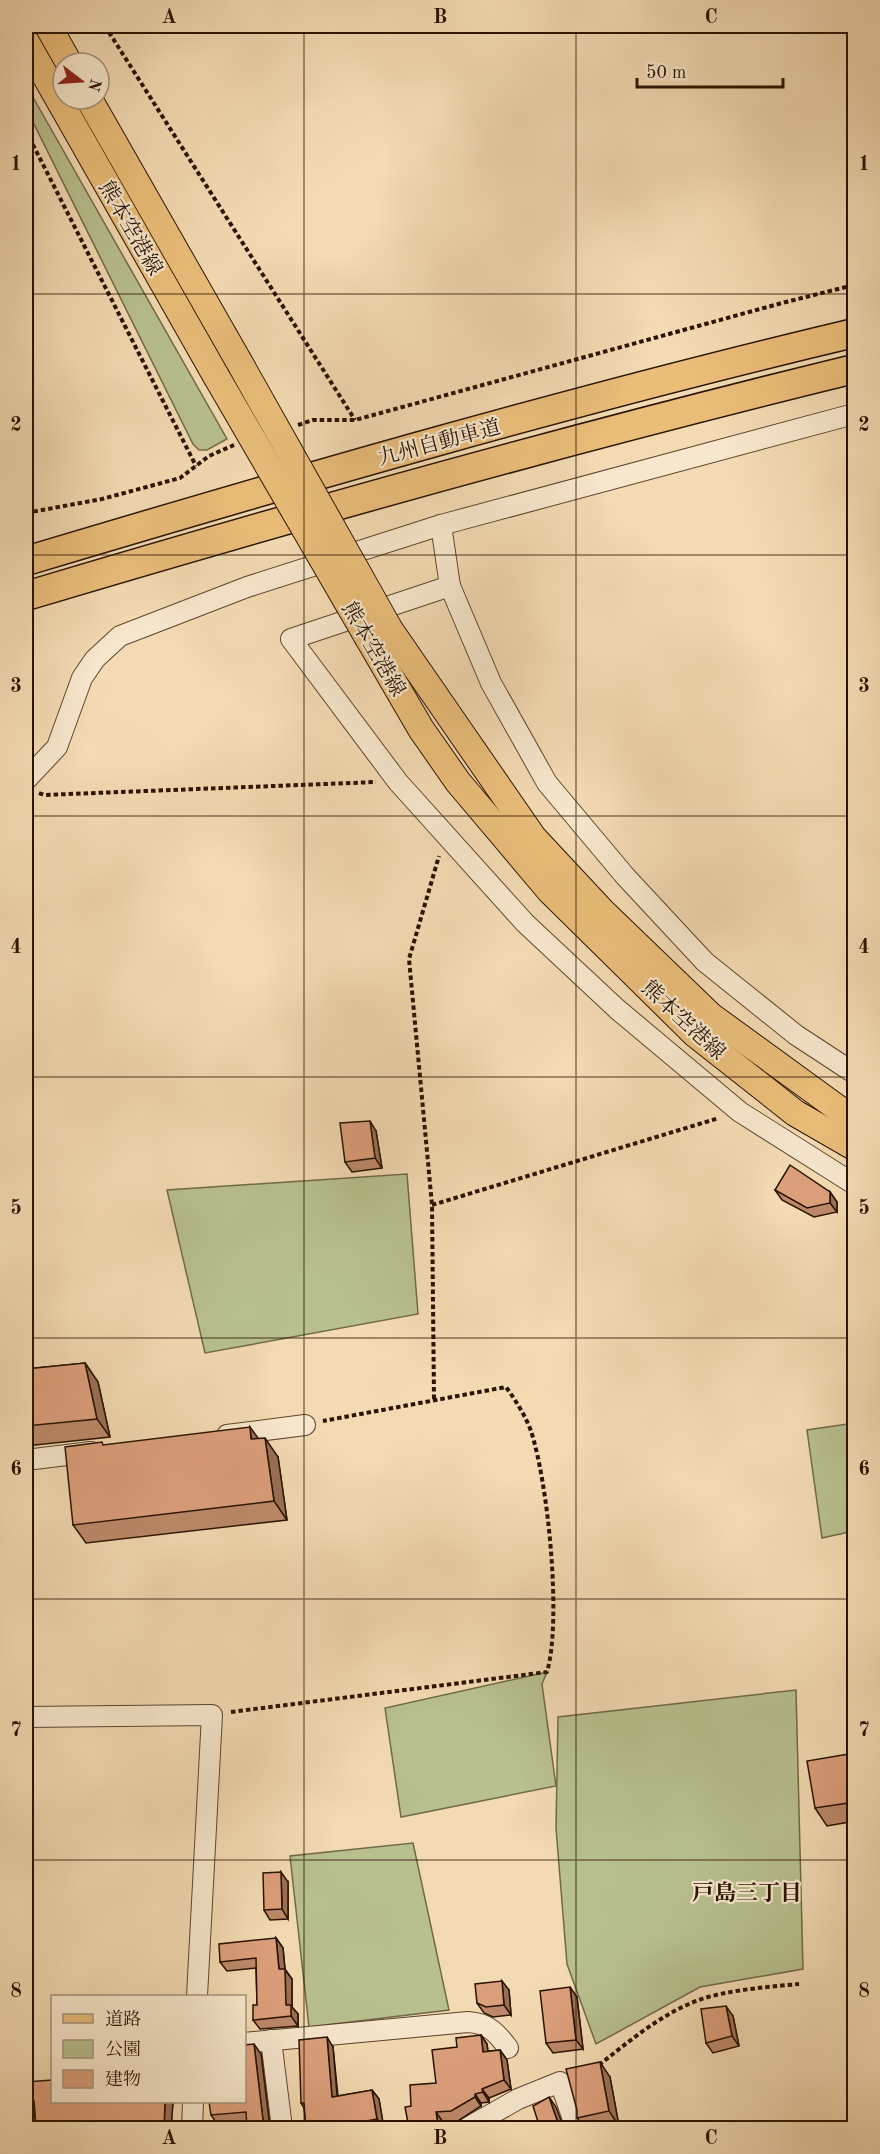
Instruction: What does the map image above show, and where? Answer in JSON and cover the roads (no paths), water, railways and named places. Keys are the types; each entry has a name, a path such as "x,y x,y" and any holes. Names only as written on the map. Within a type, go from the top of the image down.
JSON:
{"highway":[{"name":"九州自動車道","path":"26,561 217,504 597,398 855,333"},
{"name":"九州自動車道","path":"26,596 239,532 606,431 855,369"}],"main road":[{"path":"48,26 62,51"},
{"name":"熊本空港線","path":"26,42 216,376 379,634 533,837 602,911 711,1016 855,1120"},
{"name":"熊本空港線","path":"96,111 242,367 379,634 421,729 458,782 550,891 696,1034 795,1113 855,1147"}],"street":[{"path":"30,785 57,747 82,678 95,659 120,636 247,587 441,525 855,414"},
{"path":"441,525 450,586 491,683 547,783 596,842 705,962 796,1035 855,1073"},
{"path":"450,586 291,639 398,782 533,931 617,1009 740,1112 855,1184"},
{"path":"212,1437 305,1425"},
{"path":"26,1460 107,1450"},
{"path":"26,1716 212,1715 197,1995"},
{"path":"246,2043 468,2022 486,2025 508,2048"},
{"path":"271,2040 282,2128"},
{"path":"467,2128 497,2121 560,2082 576,2128"},
{"path":"192,2103 192,2128"}],"district":[{"name":"戸島三丁目","path":"747,1892"}]}
